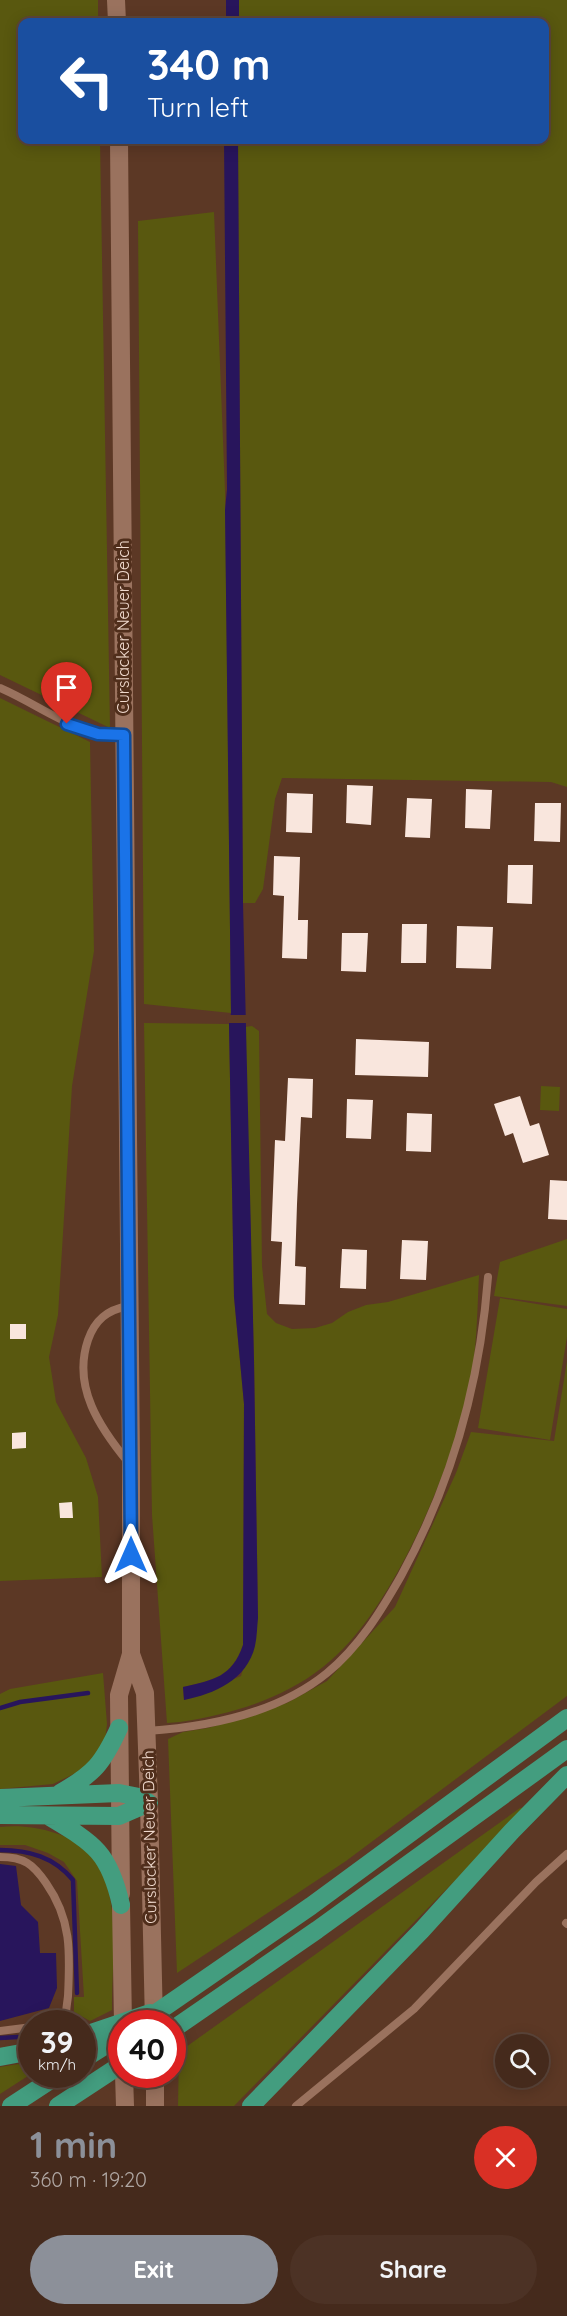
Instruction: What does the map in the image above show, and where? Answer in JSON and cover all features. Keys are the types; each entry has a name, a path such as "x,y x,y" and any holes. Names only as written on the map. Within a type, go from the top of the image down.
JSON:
{"highway":[{"path":"166,2010 567,1718"},
{"path":"56,1796 86,1777 97,1766 106,1755 119,1728"},
{"path":"186,2020 326,1923 567,1749"},
{"path":"251,2106 422,1930 512,1831 567,1775"},
{"path":"0,1798 119,1793 139,1797 149,1803"},
{"path":"0,1815 119,1816 149,1803"},
{"path":"46,1815 96,1847 111,1870 121,1905"},
{"path":"0,2057 18,2054"},
{"path":"58,2106 108,2073"},
{"path":"16,2103 39,2088"}],"street":[{"path":"116,0 117,18"},
{"name":"Curslacker Neuer Deich","path":"119,144 131,1465 130,1654 119,1695 123,2010"},
{"name":"Curslacker Neuer Deich","path":"130,1654 145,1693 152,1953 157,2010"},
{"path":"124,2088 125,2106"},
{"path":"155,2088 155,2104"}],"lane":[{"path":"0,688 67,724 98,734 124,735"},
{"path":"147,1731 202,1724 250,1712 279,1701 327,1673 363,1636 413,1554 429,1521 455,1452 478,1363 488,1277"},
{"path":"130,1306 108,1312 92,1328 86,1347 83,1376 87,1396 95,1414 105,1432 131,1465"},
{"path":"296,2106 414,2009 536,1882 567,1854"},
{"path":"0,1857 21,1860 35,1868 53,1893 65,1917 68,1939 66,2010"},
{"path":"0,2031 18,2029"},
{"path":"0,2101 16,2103"}],"shaded area":[{"path":"0,0 98,0 98,18 18,18 18,144 100,144 110,728 0,675"},
{"path":"226,0 239,0 239,18 226,18"},
{"path":"239,0 567,0 567,787 551,782 282,778 275,799 263,889 255,903 243,903 238,144 549,144 549,18 239,18"},
{"path":"224,144 238,144 243,903 258,1618 255,1646 245,1668 228,1684 207,1694 184,1700 183,1687 213,1679 227,1671 239,1656 243,1645 244,1404 234,1297 229,1024 231,1013 225,510 227,489"},
{"path":"214,212 225,491 231,1013 144,1004 138,221"},
{"path":"0,698 90,742 94,951 72,1086 58,1315 49,1357 56,1402 86,1458 98,1497 102,1577 0,1581"},
{"path":"144,1023 229,1024 234,1297 244,1404 243,1645 239,1656 227,1671 213,1679 183,1687 184,1700 241,1676 258,1618 245,1027 252,1026 259,1031 262,1266 267,1314 276,1323 292,1329 315,1328 332,1323 348,1312 366,1305 388,1302 479,1275 473,1364 459,1426 447,1463 414,1542 371,1614 348,1644 307,1679 273,1697 237,1710 199,1719 167,1723 152,1515"},
{"path":"541,1086 560,1087 559,1111 540,1110"},
{"path":"567,1239 567,1306 494,1296 500,1262"},
{"path":"500,1298 567,1309 567,1337 550,1440 478,1428"},
{"path":"567,1361 567,1696 346,1861 177,1973 168,1739 183,1732 208,1728 287,1703 327,1681 395,1607 456,1473 471,1432 554,1441"},
{"path":"103,1673 107,1724 105,1741 84,1769 53,1784 0,1789 0,1694 10,1689"},
{"path":"527,1807 234,2106 178,2106 178,2088 186,2088 186,2047 520,1808"},
{"path":"0,1827 42,1829 79,1845 96,1862 106,1883 112,1907 114,1933 112,2010 96,2018 96,2010 74,2010 74,1997 84,1997 77,1881 64,1862 48,1853 25,1845 0,1845"},
{"path":"0,1864 16,1866 21,1905 38,1922 40,1953 56,1953 57,1988 49,2008 18,2010 18,2016 0,2021"},
{"path":"18,2064 18,2082 0,2094 0,2067"}],"pier":[{"path":"227,1015 248,1015 248,1023 226,1023"}],"building":[{"path":"347,785 373,786 371,825 346,823"},
{"path":"466,789 492,790 490,829 465,828"},
{"path":"287,793 313,794 312,833 286,832"},
{"path":"407,798 432,799 430,838 405,837"},
{"path":"535,803 561,803 560,842 534,841"},
{"path":"274,856 300,857 298,920 308,920 307,959 282,958 284,896 273,895"},
{"path":"508,865 533,865 532,904 507,903"},
{"path":"402,924 427,924 426,963 401,963"},
{"path":"457,926 493,927 491,969 456,968"},
{"path":"342,933 368,933 366,972 341,971"},
{"path":"356,1039 429,1042 428,1077 355,1075"},
{"path":"288,1078 313,1079 312,1118 301,1117 297,1204 295,1266 306,1267 305,1305 279,1304 282,1242 271,1241 275,1140 285,1141"},
{"path":"520,1096 530,1126 539,1123 549,1155 523,1163 513,1133 505,1136 494,1104"},
{"path":"347,1099 373,1100 371,1139 346,1138"},
{"path":"407,1113 432,1114 431,1152 406,1151"},
{"path":"550,1180 567,1181 567,1220 548,1219"},
{"path":"402,1240 428,1241 426,1280 400,1279"},
{"path":"342,1249 367,1250 366,1289 340,1288"},
{"path":"10,1324 26,1324 26,1339 10,1339"},
{"path":"26,1432 26,1448 12,1449 12,1433"},
{"path":"72,1502 73,1518 60,1518 59,1503"}],"waterway":[{"path":"0,1708 20,1702 88,1693"},
{"path":"0,1850 21,1851 40,1856 58,1866 73,1880 77,1993"},
{"path":"0,2038 18,2037"}],"route":[{"path":"67,724 98,734 124,735 131,1555"}]}
